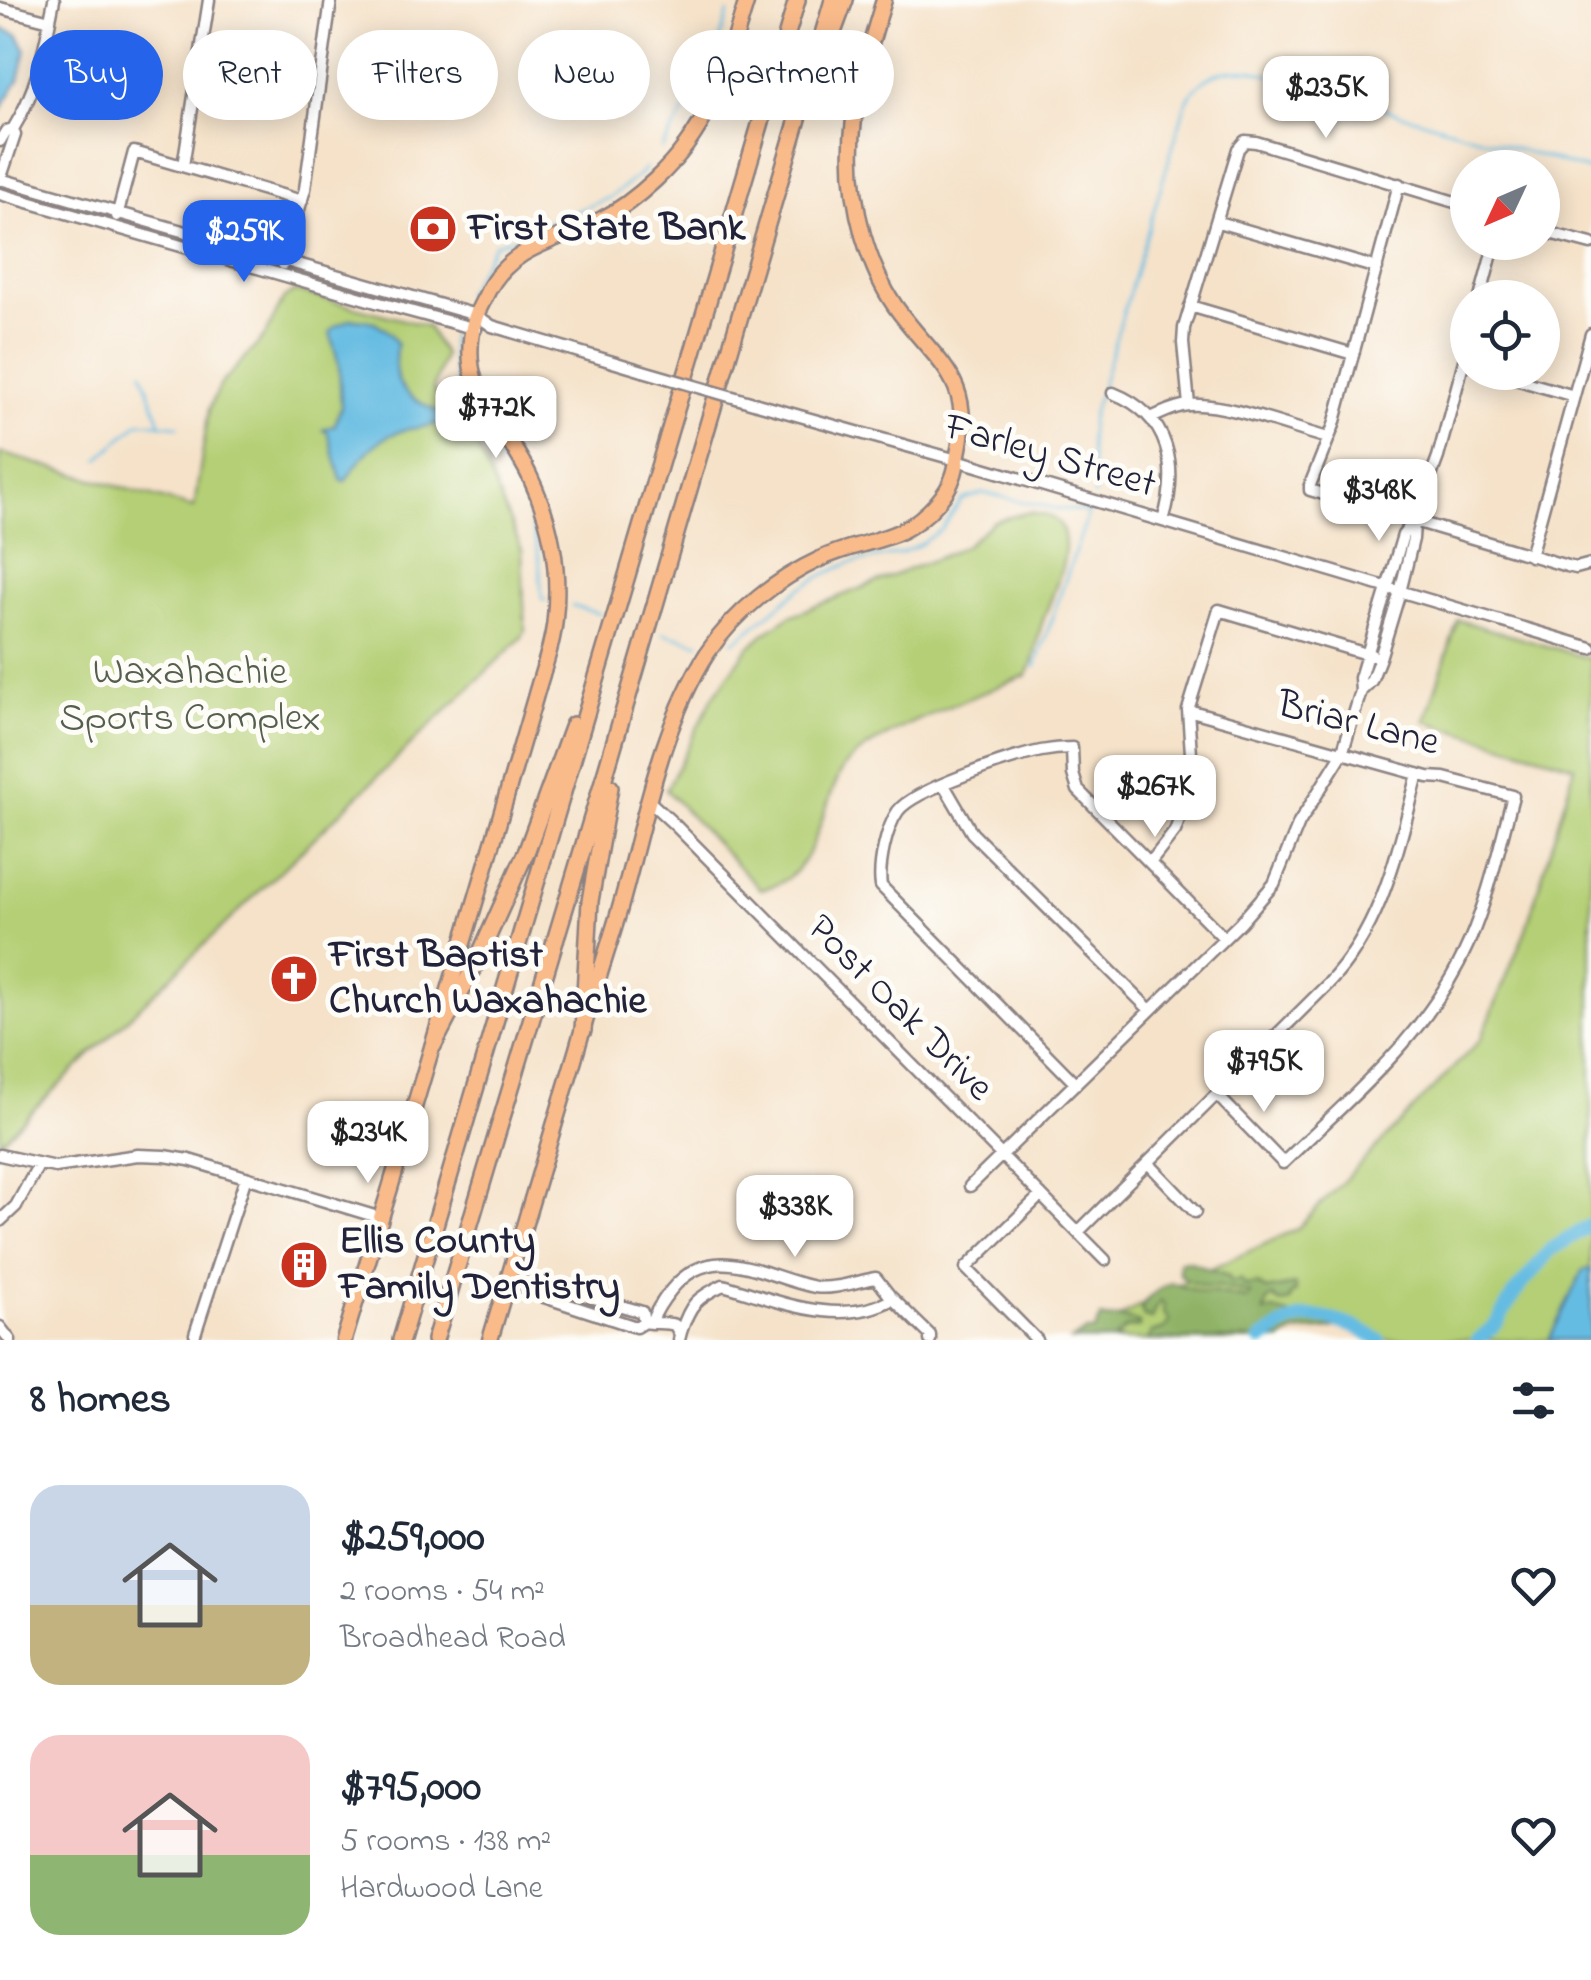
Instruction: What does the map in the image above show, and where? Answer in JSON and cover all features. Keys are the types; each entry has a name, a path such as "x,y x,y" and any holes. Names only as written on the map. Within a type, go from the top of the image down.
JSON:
{"highway":[{"path":"756,140 755,123 790,0"},
{"path":"402,1340 798,0"},
{"path":"824,30 833,0"},
{"path":"833,30 845,0"},
{"path":"435,1340 797,120"},
{"path":"433,1046 519,868 587,687 603,658"},
{"path":"583,1031 590,901 624,708"}],"main road":[{"path":"344,1340 518,761 555,621 556,570 545,513 528,472 474,383 470,364 474,322 496,277 510,262 540,243 616,211 652,184 680,154 708,114 747,0"},
{"path":"490,1340 516,1282 661,759 694,676 723,633 760,596 818,560 911,528 926,516 953,479 964,428 960,393 887,294 864,239 853,190 850,146 854,107 884,0"}],"street":[{"path":"0,141 28,107 54,0"},
{"path":"184,166 208,0"},
{"path":"280,275 302,201 331,0"},
{"path":"0,8 50,21"},
{"path":"13,129 15,136 0,179 285,261 474,322"},
{"path":"1189,405 1183,343 1190,306 1238,149 1245,141 1450,200"},
{"path":"114,227 134,152 302,201"},
{"path":"1399,184 1353,354 1310,490 1530,556 1576,568 1591,564"},
{"path":"0,194 280,275 474,322"},
{"path":"1218,222 1377,268"},
{"path":"1560,236 1591,244"},
{"path":"1190,306 1353,354"},
{"name":"Farley Street","path":"474,322 1591,648"},
{"path":"1530,556 1591,334"},
{"path":"1361,691 1371,681 1380,658 1403,535 1414,521 1438,458 1458,390"},
{"path":"1553,390 1574,396"},
{"path":"1114,394 1135,404 1151,418 1169,453 1172,490 1164,521"},
{"path":"1151,418 1189,405 1218,406 1328,438"},
{"path":"970,1186 1224,938 1274,884 1298,823 1342,754 1361,691 1367,652 1394,590"},
{"path":"1150,863 1175,831 1189,793 1192,768 1188,710 1220,610 1380,658"},
{"name":"Briar Lane","path":"1188,710 1342,754 1513,796 1471,939 1434,1006 1406,1042 1283,1164 1216,1095"},
{"path":"1076,1084 881,886 880,862 896,814 915,798 981,770 1043,750 1072,748 1078,790 1224,938"},
{"path":"1078,1232 1352,956 1386,889 1418,774"},
{"path":"944,785 972,832 1150,1010"},
{"name":"Post Oak Drive","path":"650,802 1105,1260"},
{"path":"0,1155 55,1166 138,1155 164,1156 381,1218"},
{"path":"1148,1163 1195,1212"},
{"path":"0,1220 16,1206 39,1164"},
{"path":"195,1334 246,1177"},
{"path":"1037,1340 966,1268 1041,1195"},
{"path":"651,1323 656,1309 684,1275 711,1264 740,1264 819,1288 876,1278 930,1335 930,1340"},
{"path":"516,1282 526,1291 636,1327 666,1322 675,1325 680,1335"},
{"path":"680,1335 689,1307 703,1294 723,1286 821,1312 851,1312 878,1307 892,1299"},
{"path":"0,1327 10,1340"}],"green space":[{"name":"Waxahachie Sports Complex","path":"295,291 427,326 444,355 433,390 473,436 522,550 525,631 0,1142 0,453 194,508 209,409 221,384 264,337 284,298"},
{"path":"1030,512 1050,517 1059,524 1065,548 1027,675 899,729 855,756 835,785 805,859 779,883 760,889 666,790 713,697 748,648 790,616 948,554 966,545 994,521"},
{"path":"1458,620 1591,659 1591,1340 1368,1340 1335,1315 1295,1315 1254,1340 1076,1340 1166,1290 1297,1229 1481,1039 1526,929 1575,766 1425,721"},
{"path":"1188,1261 1229,1276 1230,1282 1241,1279 1245,1286 1257,1284 1266,1290 1295,1285 1296,1292 1290,1301 1280,1302 1273,1297 1264,1312 1273,1310 1293,1318 1338,1321 1338,1327 1296,1333 1281,1340 1148,1340 1151,1333 1165,1329 1170,1321 1161,1301 1152,1319 1144,1317 1141,1309 1153,1294 1171,1283 1247,1299 1250,1294 1187,1281 1179,1274 1179,1262"},
{"path":"1101,1317 1125,1319 1139,1323 1139,1327 1126,1328 1116,1337 1123,1340 1072,1340 1094,1331"}],"water":[{"path":"0,28 18,35 26,50 19,80 0,110"},
{"path":"351,319 372,322 388,332 397,344 396,372 404,391 446,416 445,421 381,440 345,481 341,480 328,433 323,430 335,425 341,406 339,365 330,332"},
{"path":"1591,1268 1591,1340 1549,1340 1582,1271"}],"waterway":[{"path":"662,148 701,83 728,13"},
{"path":"1094,495 1090,440 1095,404 1185,106 1203,81 1220,72 1252,70 1591,171"},
{"path":"465,294 494,245 611,197 646,168"},
{"path":"451,336 452,359 463,399 518,490"},
{"path":"142,371 160,422"},
{"path":"443,414 461,401"},
{"path":"99,459 138,423 179,426"},
{"path":"733,641 823,575 850,563 899,554 921,544 942,529 962,500 983,493 1089,512"},
{"path":"1035,667 1092,503"},
{"path":"527,507 539,557 542,599 546,600"},
{"path":"572,606 600,614"},
{"path":"663,633 699,643"},
{"path":"1478,1340 1497,1323 1512,1297 1550,1250 1591,1225"},
{"path":"1261,1340 1305,1318 1327,1319 1379,1340"}],"place":[{"name":"First State Bank","path":"433,229"},
{"name":"First Baptist Church Waxahachie","path":"294,979"},
{"name":"Ellis County Family Dentistry","path":"304,1265"}]}
